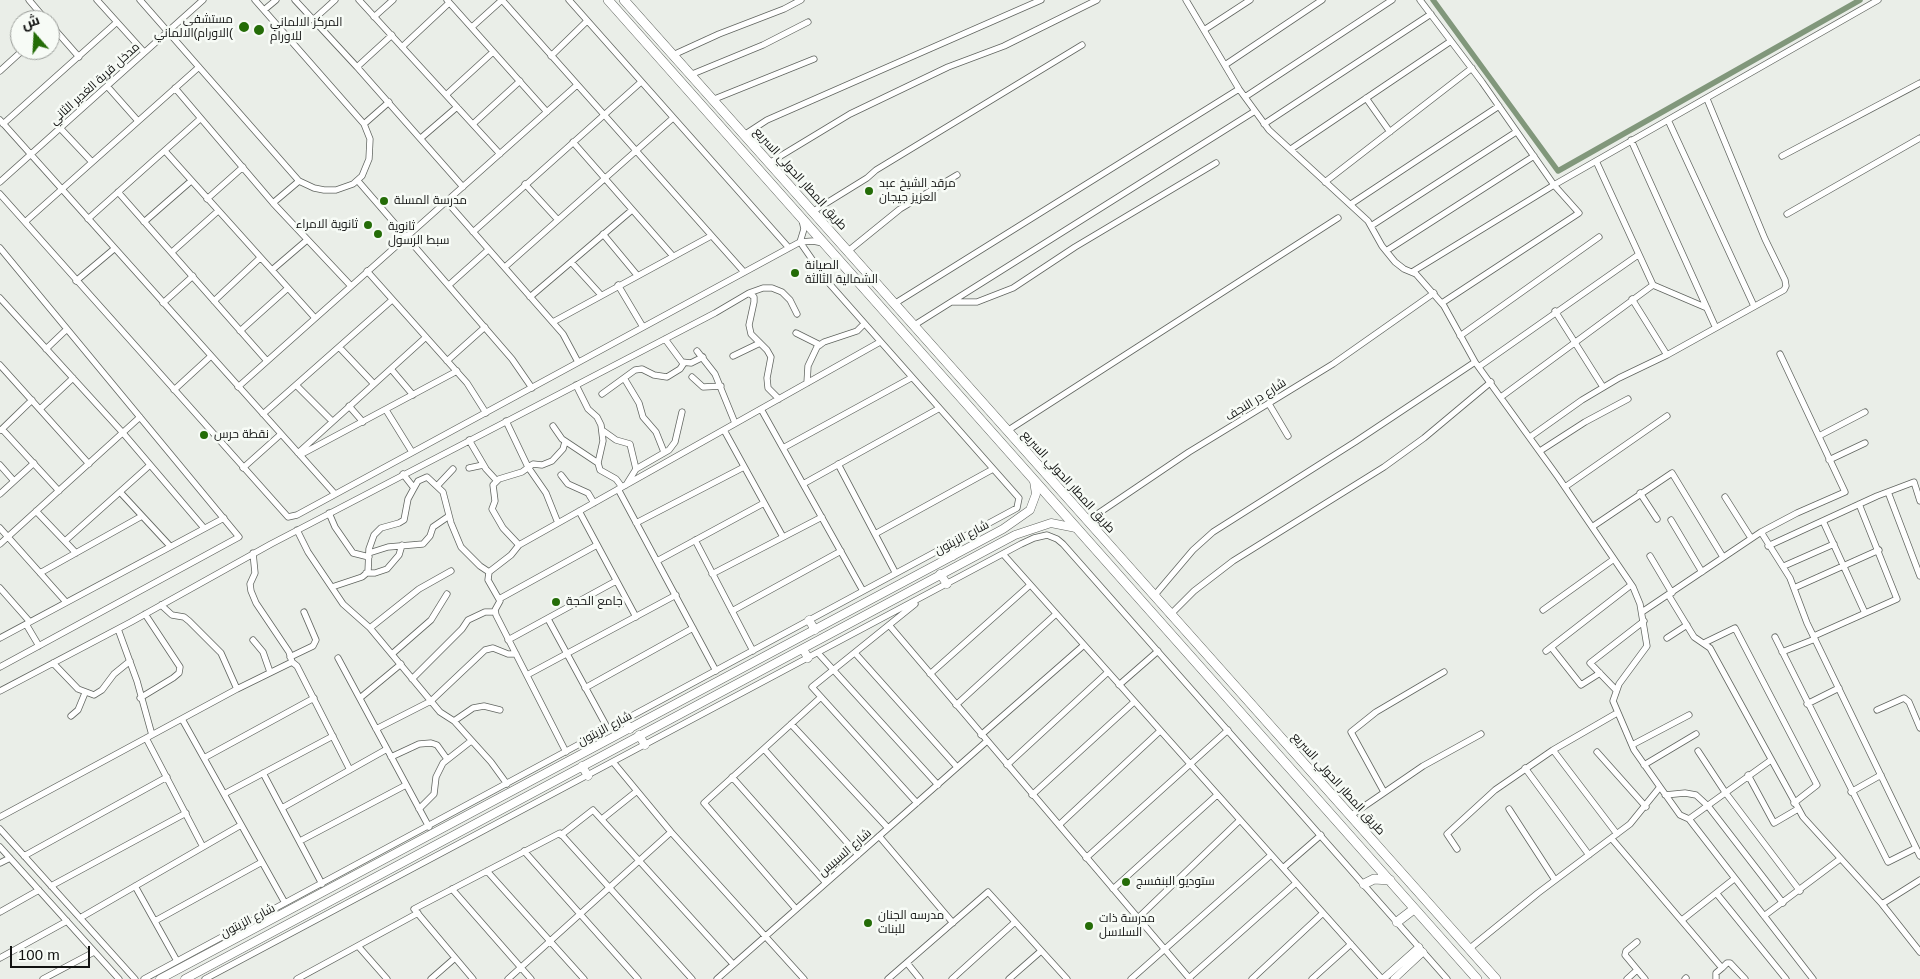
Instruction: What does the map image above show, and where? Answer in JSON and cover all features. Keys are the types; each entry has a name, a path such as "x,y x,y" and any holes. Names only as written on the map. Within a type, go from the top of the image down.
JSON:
{"highway":[{"name":"طريق المطار الحولي السريع","path":"608,0 1034,481 1082,531 1477,979"},
{"name":"طريق المطار الحولي السريع","path":"624,0 1496,979"},
{"path":"1364,884 1374,879 1390,880"},
{"path":"1397,922 1414,909"}],"main road":[{"name":"شارع الزيتون","path":"160,979 190,959 256,930 994,534 1020,519 1030,510 1036,494 1034,481"},
{"name":"شارع الزيتون","path":"185,979 261,940 999,543 1044,524 1059,523 1082,531"},
{"path":"994,534 999,537 999,543"},
{"path":"947,545 953,556"},
{"path":"940,574 947,584"},
{"path":"810,620 815,630"},
{"path":"803,648 808,658"},
{"path":"730,676 730,683 736,685"},
{"path":"709,687 714,690 714,696"},
{"path":"624,720 630,729"},
{"path":"639,735 645,745"},
{"path":"582,766 588,776"},
{"path":"339,874 344,883"},
{"path":"276,919 275,924 282,928"},
{"path":"256,930 263,934 261,940"},
{"path":"198,979 212,964"}],"street":[{"path":"29,0 38,10"},
{"path":"97,0 144,52"},
{"path":"140,0 299,181 314,188 324,190 345,188 358,181 369,159 370,139 364,124 255,0"},
{"name":"مدخل قرية الغدير الثاني","path":"0,182 203,0"},
{"path":"264,10 276,0"},
{"path":"295,0 357,66 464,187"},
{"path":"313,20 335,0"},
{"path":"359,0 500,154"},
{"path":"374,17 393,0"},
{"path":"472,27 502,0 744,272"},
{"path":"569,0 789,248"},
{"path":"673,55 719,34 784,9 801,0"},
{"path":"744,135 767,120 1041,0"},
{"path":"769,164 826,127 865,107 948,67 1004,46 1097,0"},
{"path":"1186,0 1239,89 1264,124 1368,221 1386,251 1404,269 1416,274 1442,303 1477,364 1540,451 1631,585 1642,612 1647,641 1646,650 1616,690 1613,701 1617,713 1632,745 1665,795 1680,815 1689,820 1813,979"},
{"path":"1204,30 1250,0"},
{"path":"1225,65 1322,0"},
{"path":"1245,97 1392,0"},
{"path":"1420,0 1472,68 1554,185 1579,213 1442,303"},
{"path":"1412,272 1631,140 1707,99 1878,0"},
{"path":"402,47 448,1 547,112"},
{"path":"1264,124 1431,14"},
{"path":"551,56 587,21"},
{"path":"117,22 2,122 335,494"},
{"path":"690,74 763,45 808,22"},
{"path":"357,66 392,35"},
{"path":"60,36 79,57"},
{"path":"1290,149 1451,41"},
{"path":"812,212 867,178 876,170 1082,45"},
{"path":"446,95 493,52"},
{"path":"712,100 814,59"},
{"path":"0,61 2,69 12,60"},
{"path":"25,222 199,67"},
{"path":"1325,182 1472,68"},
{"path":"473,124 520,81"},
{"path":"473,232 641,82"},
{"path":"1782,156 1920,83"},
{"path":"238,386 577,85"},
{"path":"107,86 138,121"},
{"path":"175,88 306,240 351,286"},
{"path":"894,304 1239,89"},
{"path":"1366,98 1390,132"},
{"path":"1530,437 1603,387 1647,363 1667,355 1716,326 1784,290 1786,286 1785,280 1765,239 1707,99"},
{"path":"364,124 389,102"},
{"path":"1351,204 1499,106"},
{"path":"421,138 457,107"},
{"path":"913,326 1255,111"},
{"path":"505,267 674,118"},
{"path":"88,219 200,119"},
{"path":"1668,120 1754,306"},
{"path":"60,128 92,162"},
{"path":"1371,226 1516,132"},
{"path":"1786,214 1920,138"},
{"path":"1631,140 1716,326"},
{"path":"573,142 672,255"},
{"path":"165,150 315,318"},
{"path":"1386,251 1534,156"},
{"path":"1596,161 1653,285 1707,308"},
{"path":"952,302 977,302 1013,288 1083,242 1216,163"},
{"path":"208,199 243,168"},
{"path":"847,252 909,203 957,175"},
{"path":"144,222 191,181"},
{"path":"273,202 299,181"},
{"path":"358,181 518,366 532,388"},
{"path":"525,184 558,220"},
{"path":"118,192 267,361"},
{"path":"0,194 242,468 288,517 297,515 800,242 812,241 824,244"},
{"path":"447,202 552,322 569,344 578,362"},
{"path":"530,296 632,210"},
{"path":"172,252 218,211"},
{"path":"800,242 804,229 801,216"},
{"path":"1006,431 1338,218"},
{"path":"603,234 637,275"},
{"path":"552,322 672,255 711,236"},
{"path":"1460,336 1599,237"},
{"path":"272,270 306,240"},
{"path":"144,979 177,961 190,959 285,903 864,591 895,572 1019,505 1019,498 938,409 827,281 800,242"},
{"path":"0,248 239,537 0,667"},
{"path":"76,281 114,249"},
{"path":"449,285 488,250"},
{"path":"1154,596 1193,550 1213,532 1477,364 1638,254"},
{"path":"0,261 6,256"},
{"path":"214,301 260,258"},
{"path":"571,262 601,296"},
{"path":"367,272 478,396 486,412"},
{"path":"163,302 192,276"},
{"path":"618,285 643,327"},
{"path":"1501,396 1653,285"},
{"path":"240,331 288,288"},
{"path":"0,691 118,629 253,553 665,339 748,293 763,288 772,288 782,292 790,300 797,314"},
{"path":"748,293 754,297 750,325 751,334 771,357 766,378 768,388 779,399"},
{"name":"شارع در النجف","path":"1087,522 1189,452 1333,364 1434,293"},
{"path":"0,298 123,433 204,528"},
{"path":"263,414 392,300"},
{"path":"1632,300 1667,355"},
{"path":"1556,311 1603,387"},
{"path":"807,383 810,359 820,345 857,331 864,324"},
{"path":"447,361 485,328"},
{"path":"46,349 67,329"},
{"path":"796,333 820,345"},
{"path":"299,454 332,421 426,337"},
{"path":"665,339 684,363 691,364 703,357"},
{"path":"495,612 499,599 488,580 490,572 498,563 511,555 519,545 880,342"},
{"path":"733,356 760,343"},
{"path":"339,347 374,384"},
{"path":"697,351 703,357 720,386 735,423"},
{"path":"1642,612 1761,532 1797,513 1845,492 1780,354"},
{"path":"174,390 211,356"},
{"path":"602,394 624,378 642,369 654,375 667,378 680,369 684,363"},
{"path":"0,364 89,464"},
{"path":"391,368 413,396"},
{"path":"0,375 5,370"},
{"path":"299,454 413,396 456,371"},
{"path":"692,377 703,387 720,386"},
{"path":"40,409 73,378"},
{"path":"624,378 638,403 643,417 656,432 664,452"},
{"path":"783,448 911,378"},
{"path":"1170,615 1194,591 1233,561 1384,467 1424,438 1491,382"},
{"path":"296,385 332,421"},
{"path":"576,385 588,409 597,417 602,430 603,441 598,463"},
{"path":"1540,451 1585,422 1628,399"},
{"path":"32,400 1,430 59,490"},
{"path":"1269,404 1288,436"},
{"path":"349,406 363,422"},
{"path":"761,409 864,591"},
{"path":"803,484 938,409"},
{"path":"386,410 412,452"},
{"path":"622,487 630,474 664,452 675,442 682,412"},
{"path":"1819,436 1865,412"},
{"path":"1565,487 1667,416"},
{"path":"0,544 140,417"},
{"path":"506,421 528,467 546,493 558,523"},
{"path":"553,426 565,442 598,463 603,474 616,479 622,487 636,523 716,671"},
{"path":"602,430 616,440 630,444 636,469"},
{"path":"724,430 783,537"},
{"path":"242,468 281,434"},
{"path":"469,440 483,465 497,481"},
{"path":"519,545 503,528 492,509 495,501 493,485 497,481 537,462 542,464 552,461 563,450 565,442"},
{"path":"1829,460 1865,443"},
{"path":"0,494 34,463"},
{"path":"838,464 895,572"},
{"path":"0,465 14,481"},
{"path":"65,541 150,465"},
{"path":"469,468 483,465"},
{"path":"636,523 744,467"},
{"path":"438,485 453,469"},
{"path":"875,534 993,469"},
{"path":"1592,526 1672,473 1723,557"},
{"path":"403,474 414,488"},
{"path":"561,475 568,484 588,493 594,503"},
{"path":"366,573 374,535 381,528 399,524 404,520 408,499 418,481 427,477 438,485 443,492 449,516 461,547 480,566 490,572"},
{"path":"1768,546 1858,504 1914,482 1920,501"},
{"path":"120,492 170,546"},
{"path":"1888,492 1920,576"},
{"path":"1640,494 1657,519"},
{"path":"1725,497 1751,538"},
{"path":"657,561 764,503"},
{"path":"1782,652 1898,599 1879,550 1858,504"},
{"path":"36,511 76,553"},
{"path":"579,511 636,617"},
{"path":"329,513 335,527 353,553 369,555 402,545 423,544 430,536 433,527 449,516"},
{"path":"40,573 142,516"},
{"path":"712,574 822,517"},
{"path":"0,638 224,518"},
{"path":"1671,520 1702,572"},
{"path":"1823,521 1864,613"},
{"path":"0,528 66,602"},
{"path":"297,530 308,552 343,604 370,628 440,712 454,721 491,762 507,784"},
{"path":"1761,532 1768,546 1784,566 1814,637 1920,856"},
{"path":"205,979 1041,535 1057,539 1447,979"},
{"path":"695,540 753,650"},
{"path":"1784,566 1834,544"},
{"path":"332,587 366,573 375,574 387,569 399,555 402,545"},
{"path":"499,599 597,545"},
{"path":"1794,588 1879,550"},
{"path":"732,611 841,551"},
{"path":"253,553 255,573 250,584 251,591 291,660 297,666 350,770"},
{"path":"1003,554 1382,979 1421,950"},
{"path":"1650,556 1694,637 1710,648 1796,806 1840,859 1882,904 1920,952"},
{"path":"1543,610 1614,559"},
{"path":"370,628 419,589 452,571"},
{"path":"508,640 616,581"},
{"path":"1600,673 1581,685 1549,649 1631,585"},
{"path":"930,674 1030,586"},
{"path":"0,588 28,623 39,646"},
{"path":"392,654 432,620 447,594"},
{"path":"917,803 812,687 927,594"},
{"path":"527,676 676,595"},
{"path":"161,605 172,615 184,617 190,621 221,653 237,689"},
{"path":"0,817 270,672 313,646 316,640 304,612"},
{"path":"412,679 455,636 468,620 485,612 495,612"},
{"path":"495,612 566,752"},
{"path":"140,698 173,678 179,673 180,667 145,614"},
{"path":"956,705 1056,614"},
{"path":"548,618 608,729"},
{"path":"1616,690 1590,663 1644,621"},
{"path":"889,625 1189,979 1296,883"},
{"path":"1667,638 1687,625"},
{"path":"586,688 693,628"},
{"path":"1704,643 1735,628 1817,785 1796,806 1774,823 1748,775"},
{"path":"118,629 130,661 149,736 167,777 203,847"},
{"path":"1775,637 1851,792 1888,862 1916,848"},
{"path":"253,640 263,652 270,672"},
{"path":"981,735 1084,645"},
{"path":"376,729 431,701 485,650 493,648 508,654 516,654"},
{"path":"1119,685 1158,651"},
{"path":"818,653 938,785"},
{"path":"855,653 958,767"},
{"path":"338,658 429,826"},
{"path":"53,663 69,682 85,693 94,695 102,690 114,674 130,661"},
{"path":"360,698 401,664"},
{"path":"1007,765 1108,672"},
{"path":"1384,792 1351,732 1376,712 1444,672"},
{"path":"1807,704 1839,688"},
{"path":"70,716 78,710 85,693"},
{"path":"796,909 704,802 821,697"},
{"path":"204,758 314,698"},
{"path":"1877,710 1904,698 1909,702 1920,728"},
{"path":"1032,795 1134,702"},
{"path":"454,721 473,708 484,706 500,710"},
{"path":"1457,849 1447,834 1494,790 1553,750 1617,713"},
{"path":"1632,745 1689,715"},
{"path":"182,718 285,903"},
{"path":"791,724 888,828"},
{"path":"1086,858 1228,730"},
{"path":"1059,825 1160,731"},
{"path":"1350,816 1423,766 1481,734"},
{"path":"1644,765 1696,734"},
{"path":"224,794 333,736"},
{"path":"419,808 434,794 436,777 447,759 471,741"},
{"name":"شارع السبيس","path":"717,979 987,742"},
{"path":"391,757 419,744 431,743 437,745 447,759"},
{"path":"282,808 387,749"},
{"path":"764,749 858,855"},
{"path":"1553,750 1617,834"},
{"path":"1698,751 1725,792 1800,891"},
{"path":"1597,752 1646,807"},
{"path":"1689,820 1748,775 1772,760"},
{"path":"613,762 671,832 804,979"},
{"path":"1525,768 1589,855"},
{"path":"263,773 322,884"},
{"path":"1851,792 1881,775"},
{"path":"24,856 167,777"},
{"path":"732,777 826,883"},
{"path":"300,841 406,785"},
{"path":"1469,949 1555,880 1612,839 1646,807 1660,787"},
{"path":"602,819 637,791"},
{"path":"1665,795 1685,793 1696,795 1708,806 1783,903"},
{"path":"1113,889 1217,795"},
{"path":"1509,809 1555,880"},
{"path":"562,835 593,810 734,964"},
{"path":"51,886 186,813"},
{"path":"1138,918 1240,820"},
{"path":"80,918 241,825"},
{"path":"0,829 135,979"},
{"path":"508,979 671,832"},
{"path":"472,979 414,909 560,833 692,979"},
{"path":"1283,868 1321,835"},
{"path":"879,836 953,923"},
{"path":"1612,839 1722,968"},
{"path":"0,847 119,979"},
{"path":"524,852 638,979"},
{"path":"1131,979 1271,854"},
{"path":"0,864 10,858"},
{"path":"1764,916 1800,891 1840,859"},
{"path":"154,921 262,862"},
{"path":"487,871 584,979"},
{"path":"1682,920 1734,880"},
{"path":"1882,904 1920,880"},
{"path":"135,886 177,961"},
{"path":"452,889 531,979"},
{"path":"0,912 39,890"},
{"path":"888,979 988,892 1067,979"},
{"path":"1716,894 1786,979"},
{"path":"297,979 305,977 418,913"},
{"path":"1252,979 1323,913"},
{"path":"1,956 67,921"},
{"path":"952,979 1015,922"},
{"path":"1637,942 1625,954 1645,979"},
{"path":"1312,979 1351,944"},
{"path":"358,946 387,979"},
{"path":"1394,979 1421,950"},
{"path":"1009,979 1041,951"},
{"path":"43,979 94,952"},
{"path":"431,979 455,958"},
{"path":"907,963 920,979"},
{"path":"1716,979 1716,973 1727,963 1730,963 1745,979"},
{"path":"1627,979 1637,970"}],"waterway":[{"path":"1433,0 1558,171 1860,0"}],"place":[{"name":"مستشفى الاورام)الالماني(","path":"244,27"},
{"name":"المركز الالماني للاورام","path":"259,30"},
{"name":"مرقد الشيخ عبد العزيز جيجان","path":"869,191"},
{"name":"مدرسة المسلة","path":"384,201"},
{"name":"ثانوية الامراء","path":"368,225"},
{"name":"ثانوية سبط الرسول","path":"378,234"},
{"name":"الصيانة الشمالية الثالثة","path":"795,273"},
{"name":"نقطة حرس","path":"204,435"},
{"name":"جامع الحجة","path":"556,602"},
{"name":"ستوديو البنفسج","path":"1126,882"},
{"name":"مدرسه الجنان للبنات","path":"868,923"},
{"name":"مدرسة ذات السلاسل","path":"1089,926"}]}
